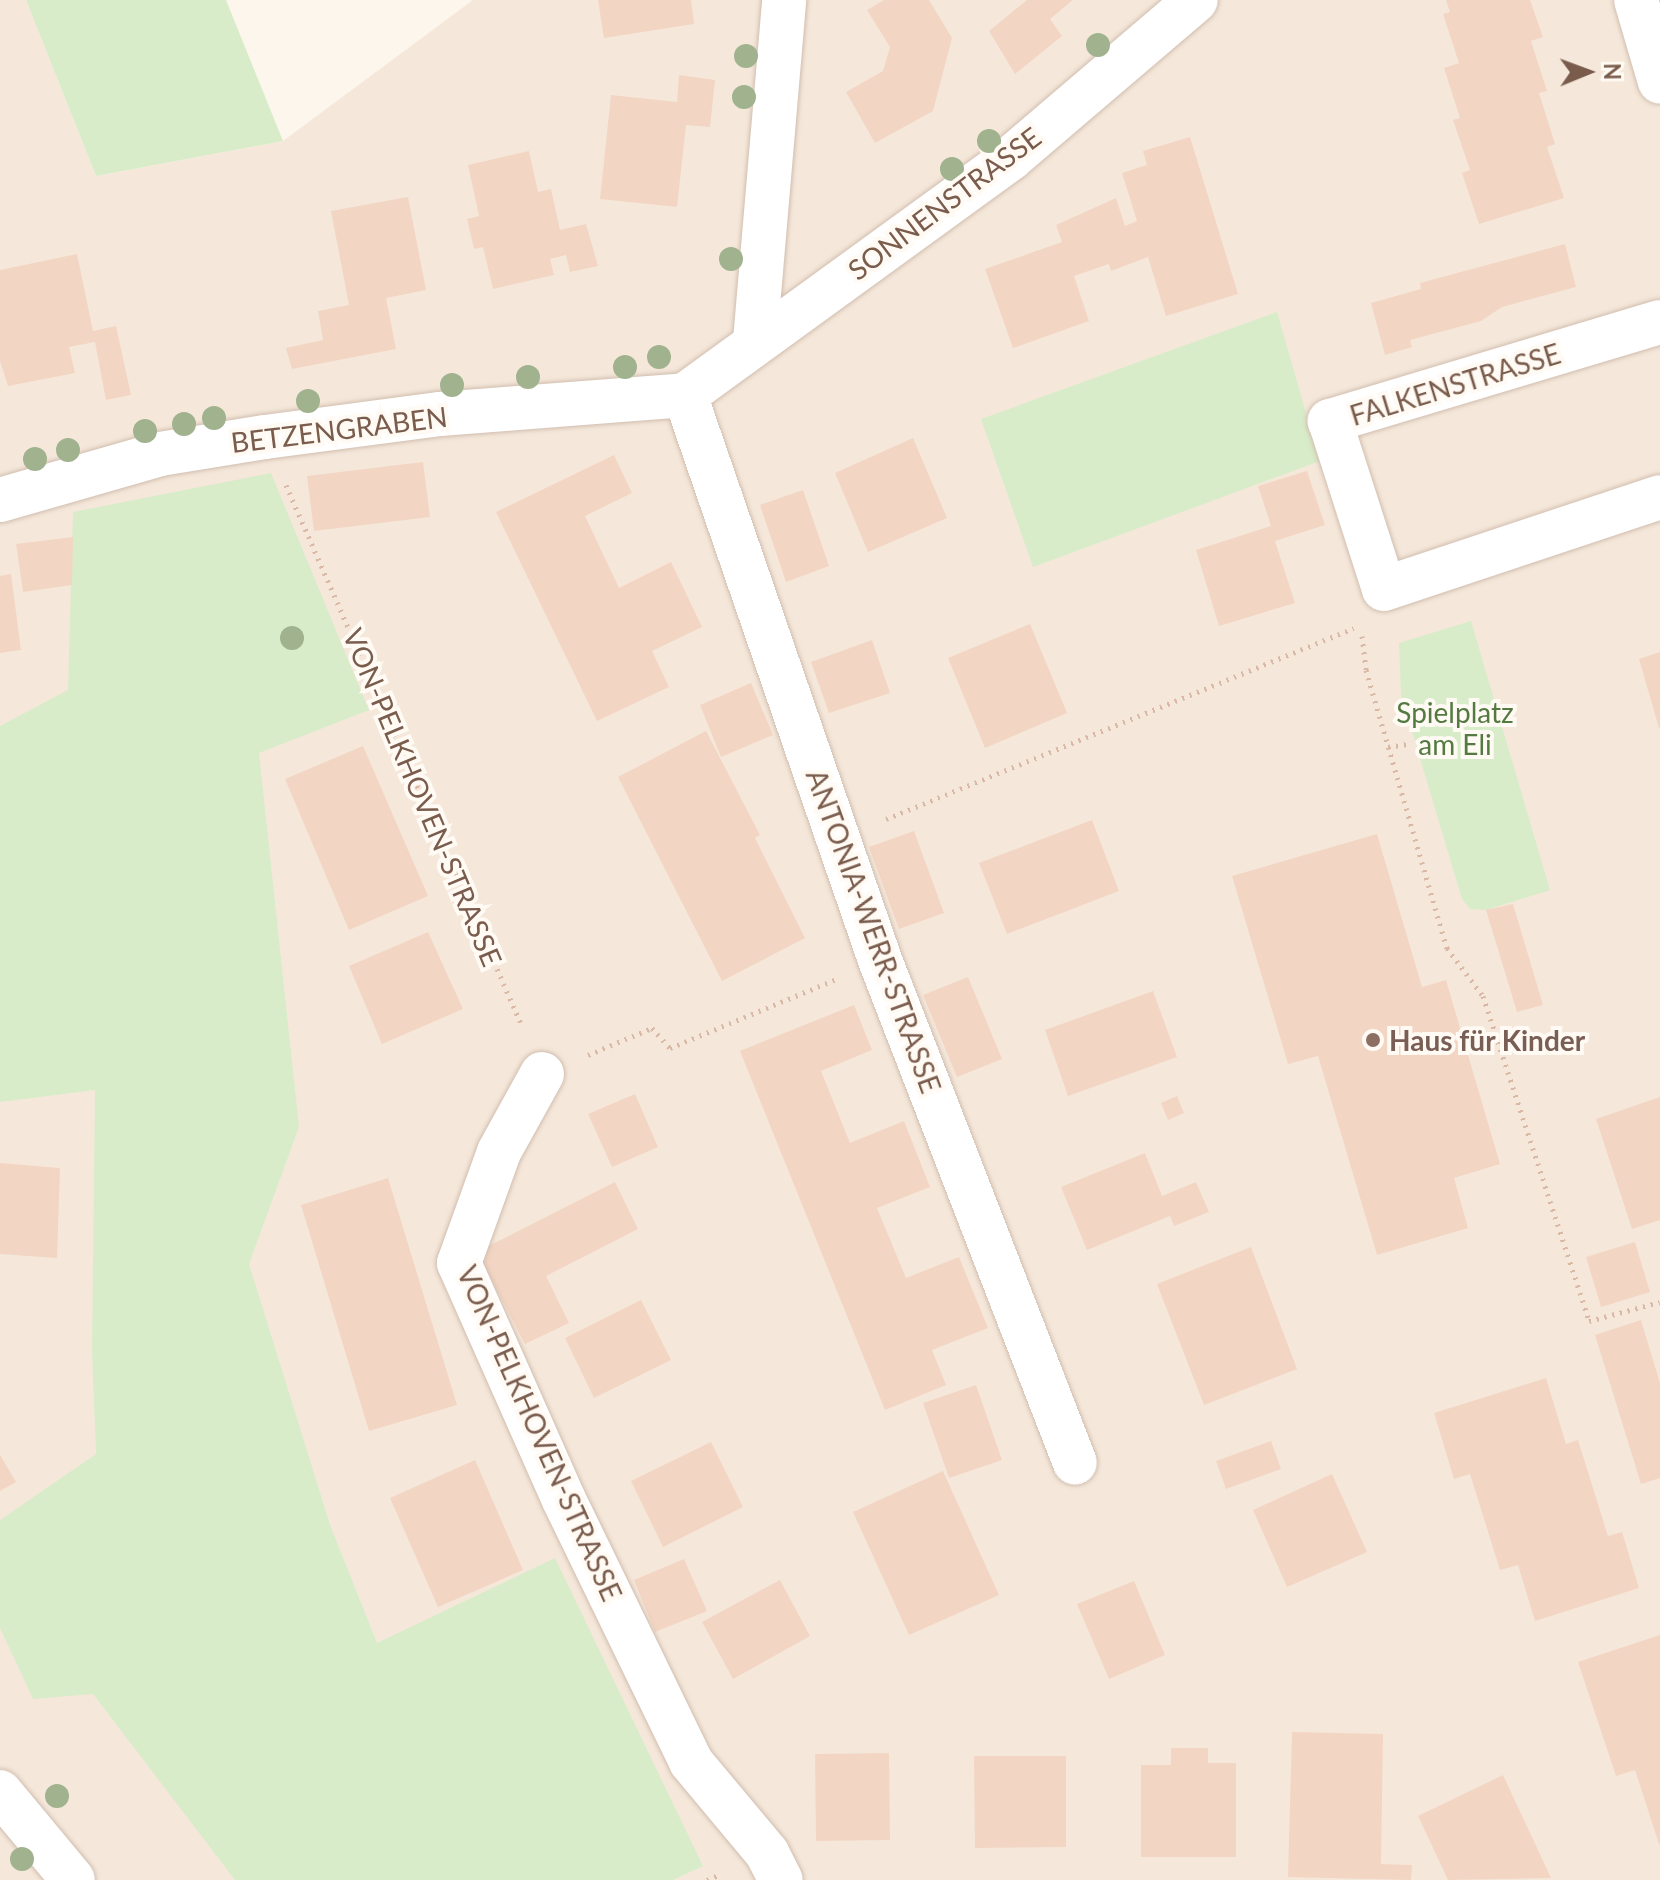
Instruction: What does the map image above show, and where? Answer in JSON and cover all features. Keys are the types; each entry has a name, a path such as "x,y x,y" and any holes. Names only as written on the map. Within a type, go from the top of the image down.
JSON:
{"street":[{"path":"755,341 784,0"},
{"name":"SONNENSTRASSE","path":"685,395 755,341 1011,158 1196,0"},
{"path":"1636,0 1660,82"},
{"name":"FALKENSTRASSE","path":"1660,322 1330,421 1384,589 1660,497"},
{"name":"BETZENGRABEN","path":"0,500 160,454 265,437 440,414 685,395"},
{"name":"ANTONIA-WERR-STRASSE","path":"685,395 880,960 1075,1463"},
{"name":"VON-PELKHOVEN-STRASSE","path":"542,1074 499,1152 459,1263 564,1500 691,1762 767,1853 781,1880"},
{"path":"0,1792 73,1880"}],"path":[{"name":"VON-PELKHOVEN-STRASSE","path":"265,437 542,1074"},
{"path":"840,840 1339,638 1360,623 1366,670 1447,948 1483,996 1589,1321 1660,1302"},
{"path":"1388,747 1412,743"},
{"path":"542,1074 652,1028 670,1048 880,960"}],"shaded area":[{"path":"0,0 26,0 96,176 283,141 473,0 1660,0 1660,1880 0,1880"}],"green space":[{"path":"26,0 226,0 283,141 96,176"},
{"path":"1277,312 1320,461 1033,567 981,419"},
{"path":"271,473 369,710 259,753 299,1127 249,1264 330,1525 377,1643 555,1558 703,1866 673,1880 235,1880 93,1694 33,1699 0,1628 0,1520 96,1454 92,1351 95,1090 0,1102 0,726 68,690 73,512"},
{"name":"Spielplatz am Eli","path":"1471,621 1550,890 1486,910 1470,909 1462,899 1401,695 1399,643"}],"building":[{"path":"598,0 691,0 694,24 604,38"},
{"path":"884,0 929,0 952,38 933,111 875,143 846,92 883,71 890,47 867,10"},
{"path":"1027,0 1073,0 1050,19 1062,36 1015,74 989,31"},
{"path":"1446,0 1530,0 1543,37 1531,41 1547,91 1539,93 1555,144 1547,147 1564,198 1479,224 1462,173 1470,170 1453,120 1460,118 1444,68 1459,63 1443,14 1450,12"},
{"path":"679,75 715,80 710,127 686,125 677,207 600,199 611,95 677,102"},
{"path":"1190,137 1238,294 1166,316 1148,257 1111,271 1109,264 1074,276 1089,321 1013,348 985,269 1062,242 1056,225 1116,198 1125,226 1137,221 1122,173 1147,165 1143,151"},
{"path":"529,151 538,192 551,189 560,230 586,224 598,266 570,272 566,255 550,259 554,275 493,289 483,247 474,249 467,219 479,216 468,165"},
{"path":"408,197 426,290 386,298 396,349 292,369 286,348 323,340 318,311 349,305 331,211"},
{"path":"1565,244 1576,287 1502,307 1481,321 1410,340 1412,347 1385,355 1371,303 1421,289 1420,283"},
{"path":"77,254 93,331 116,326 131,395 106,400 95,342 69,347 75,373 8,386 0,361 0,270"},
{"path":"913,438 947,518 868,552 835,473"},
{"path":"614,455 632,493 585,516 619,588 671,562 702,627 652,651 669,687 597,721 496,512"},
{"path":"423,462 430,517 314,531 307,476"},
{"path":"1307,471 1325,525 1275,541 1295,603 1219,626 1196,550 1271,526 1258,486"},
{"path":"803,490 829,566 786,582 760,505"},
{"path":"73,537 72,585 23,592 16,544"},
{"path":"11,574 21,650 0,653 0,576"},
{"path":"1030,624 1067,713 985,748 948,658"},
{"path":"872,640 890,693 829,713 811,662"},
{"path":"1660,652 1660,728 1659,728 1639,659"},
{"path":"751,683 773,735 721,757 700,705"},
{"path":"706,731 760,835 755,838 805,938 722,981 618,777"},
{"path":"363,746 428,896 349,930 285,779"},
{"path":"1092,820 1119,891 1007,934 979,863"},
{"path":"914,831 944,913 899,929 869,847"},
{"name":"Haus für Kinder","path":"1377,834 1422,987 1446,980 1500,1164 1454,1178 1468,1228 1377,1255 1318,1056 1288,1064 1232,876"},
{"path":"1513,904 1543,1005 1517,1012 1486,910"},
{"path":"428,932 463,1009 382,1044 349,966"},
{"path":"968,977 1002,1059 957,1077 923,995"},
{"path":"1153,991 1177,1057 1068,1096 1045,1030"},
{"path":"854,1005 872,1050 821,1071 850,1143 904,1121 930,1187 877,1208 906,1278 959,1257 988,1328 932,1350 946,1385 885,1410 740,1051"},
{"path":"635,1094 658,1147 612,1167 588,1114"},
{"path":"1177,1096 1184,1113 1168,1120 1161,1103"},
{"path":"1660,1097 1660,1220 1632,1229 1596,1119"},
{"path":"1145,1153 1162,1196 1196,1182 1209,1212 1174,1226 1170,1216 1087,1250 1061,1187"},
{"path":"0,1163 60,1168 57,1258 0,1254"},
{"path":"388,1178 457,1405 369,1431 301,1205"},
{"path":"615,1182 638,1229 546,1276 569,1323 525,1344 477,1252"},
{"path":"1635,1242 1650,1292 1601,1307 1586,1257"},
{"path":"1251,1247 1297,1369 1204,1405 1157,1284"},
{"path":"641,1300 671,1360 594,1398 565,1338"},
{"path":"1641,1320 1660,1383 1660,1478 1641,1484 1595,1335"},
{"path":"1546,1378 1566,1444 1578,1440 1608,1536 1622,1532 1639,1588 1535,1621 1518,1565 1500,1570 1470,1474 1454,1479 1434,1413"},
{"path":"976,1385 1002,1460 949,1478 923,1403"},
{"path":"1271,1441 1281,1469 1226,1489 1216,1461"},
{"path":"711,1442 743,1507 663,1547 631,1481"},
{"path":"0,1455 16,1482 0,1491"},
{"path":"475,1460 523,1570 438,1607 390,1498"},
{"path":"943,1471 999,1595 909,1635 853,1512"},
{"path":"1332,1474 1367,1552 1287,1587 1253,1510"},
{"path":"684,1559 707,1611 655,1632 634,1580"},
{"path":"780,1580 810,1636 733,1679 702,1622"},
{"path":"1134,1581 1165,1655 1109,1679 1077,1604"},
{"path":"1660,1635 1659,1844 1635,1770 1616,1776 1578,1662"},
{"path":"1292,1732 1383,1734 1381,1864 1412,1865 1411,1880 1288,1877"},
{"path":"1171,1748 1208,1748 1208,1763 1236,1763 1236,1857 1141,1857 1141,1765 1171,1765"},
{"path":"889,1753 890,1840 816,1841 815,1754"},
{"path":"974,1756 1066,1756 1066,1847 975,1848"},
{"path":"1503,1775 1551,1878 1448,1880 1418,1816"}],"place":[{"name":"Haus für Kinder","path":"1373,1040"}]}
